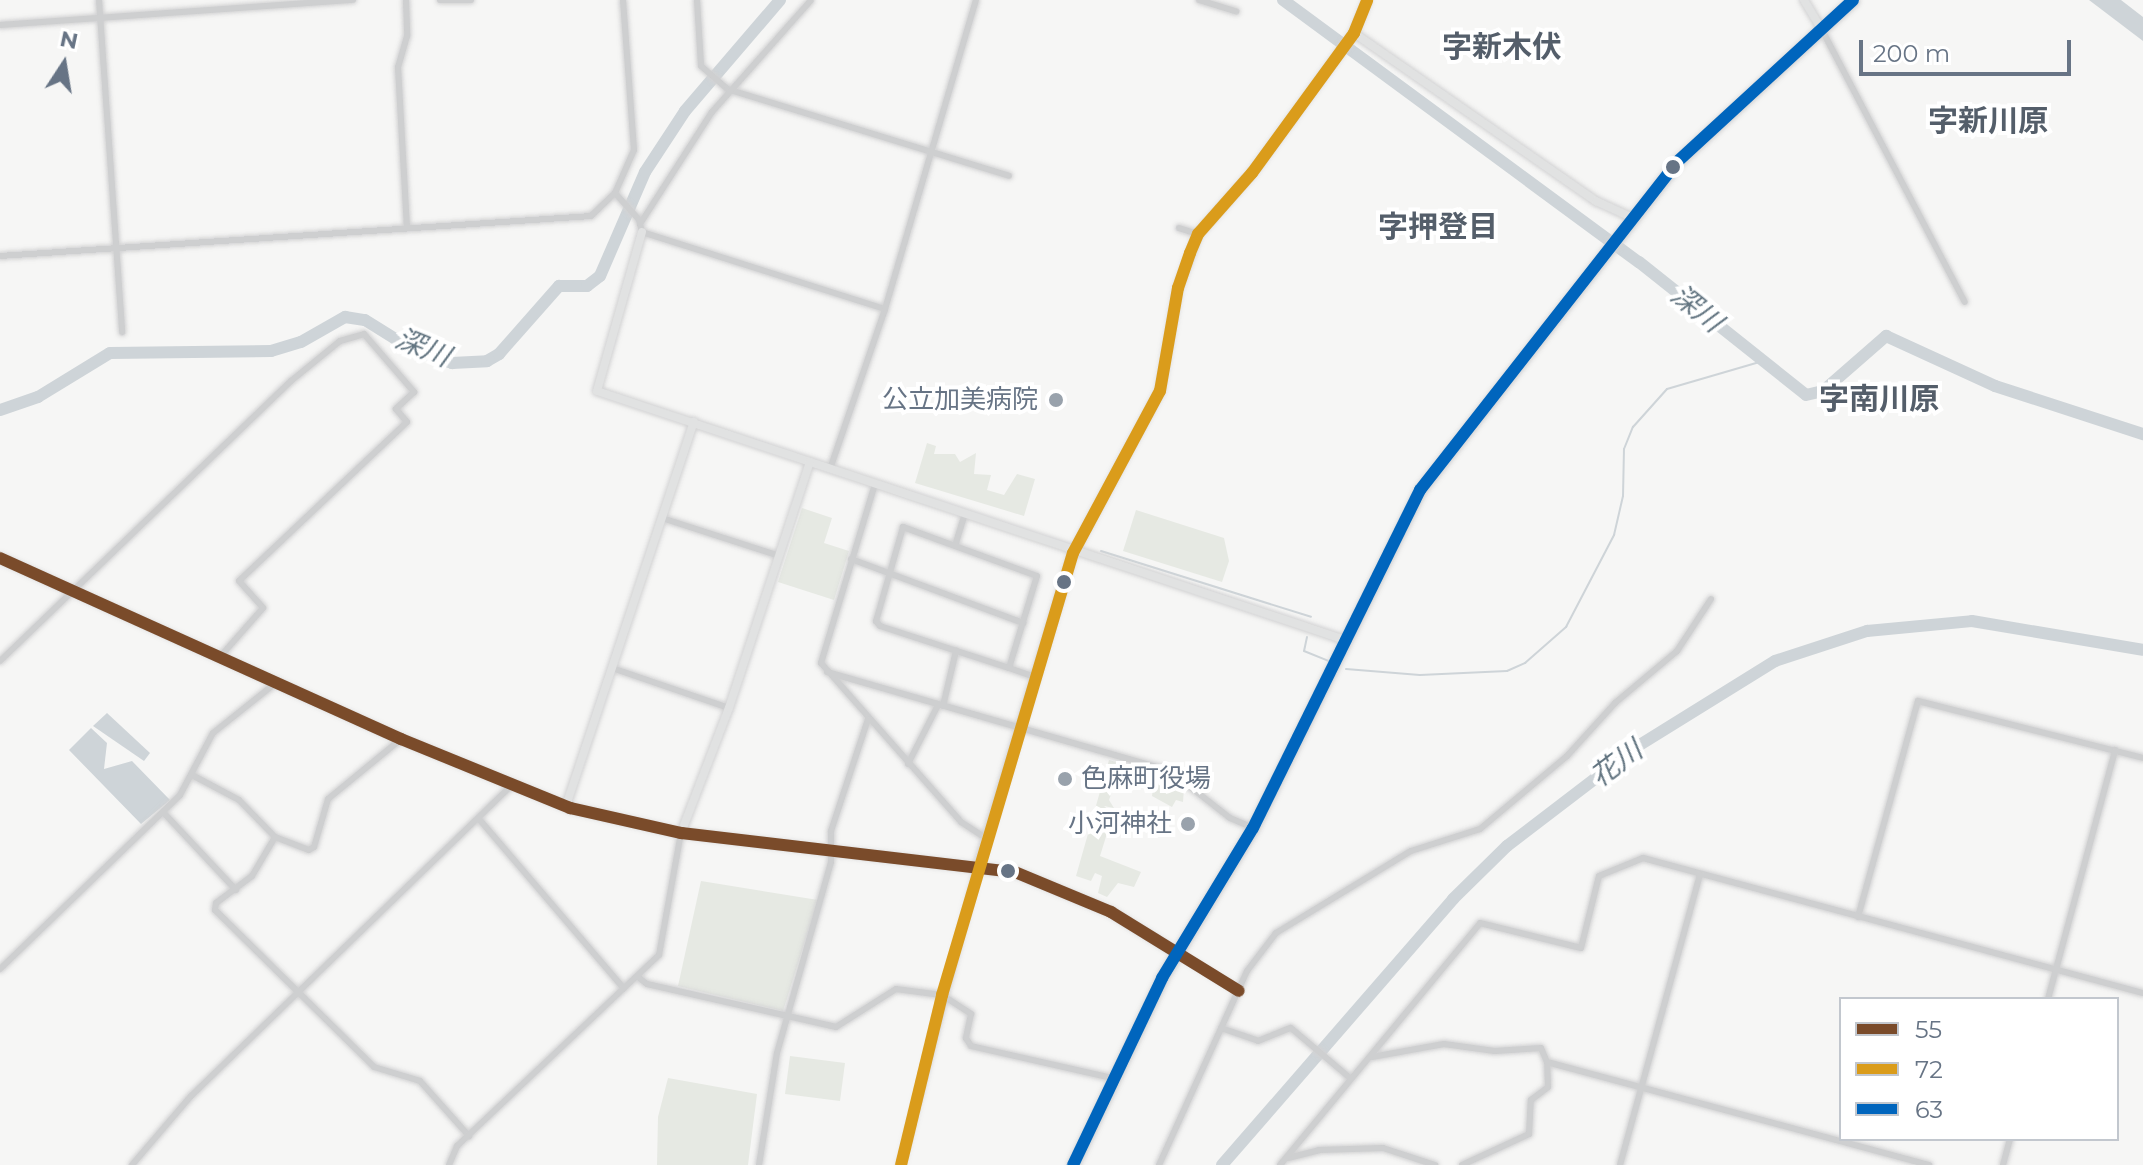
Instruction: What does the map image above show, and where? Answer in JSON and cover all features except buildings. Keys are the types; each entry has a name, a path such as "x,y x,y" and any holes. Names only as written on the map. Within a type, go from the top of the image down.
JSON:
{"highway":[{"path":"1073,1165 1112,1078 1177,953 1253,828 1420,490 1609,253 1677,162 1850,3"}],"street":[{"path":"99,0 122,332"},
{"path":"0,25 353,0"},
{"path":"406,0 407,36 398,67 407,227"},
{"path":"440,0 471,0"},
{"path":"0,256 587,217 615,193 635,147 623,0"},
{"path":"697,0 703,68 728,89 1009,176"},
{"path":"811,0 728,89 640,225 597,391 1073,553 1345,640"},
{"path":"830,469 885,309 928,153 976,0"},
{"path":"1199,0 1236,11"},
{"path":"901,1165 942,995 978,865 1022,730 1073,553 1160,391 1178,288 1198,234 1252,173 1337,57 1352,36 1367,0"},
{"path":"1804,0 1965,302"},
{"path":"1352,36 1596,201 1635,219"},
{"path":"615,193 640,225 885,309"},
{"path":"1179,228 1198,234"},
{"path":"0,661 301,372 340,341 364,334 414,392 396,409 407,422 239,581 263,608 220,657"},
{"path":"566,806 694,422"},
{"path":"449,1165 457,1146 659,955 681,833 729,708 810,462"},
{"path":"875,484 821,663 961,822 987,839"},
{"path":"955,546 965,514"},
{"path":"662,518 781,556"},
{"path":"1009,668 1037,576 903,527 876,621 956,651 1035,677"},
{"path":"0,558 401,739 566,806 681,833 978,865 1057,888 1111,912 1239,991"},
{"path":"851,559 1023,623"},
{"path":"1159,1165 1239,991 1276,933 1326,899 1429,843 1480,829 1567,756 1615,703 1677,651 1711,599"},
{"path":"908,764 941,706 956,651"},
{"path":"612,668 729,708"},
{"path":"827,672 1170,771 1230,818 1253,828"},
{"path":"0,969 163,812 192,775 213,733 277,682"},
{"path":"1858,917 1918,701 2143,758"},
{"path":"759,1165 777,1053 791,1017 840,797 868,719"},
{"path":"192,775 239,800 275,837 309,850 314,847 328,799 401,739"},
{"path":"2049,997 2115,750"},
{"path":"132,1165 174,1112 513,784"},
{"path":"163,812 236,890"},
{"path":"479,819 624,989"},
{"path":"275,837 252,876 216,903 215,910 374,1067 420,1081 469,1136"},
{"path":"1280,1165 1348,1076 1372,1057 1483,921 1581,948 1604,873 1643,858 2143,993"},
{"path":"1620,1165 1700,875"},
{"path":"638,977 647,984 836,1027 896,989 942,995 969,1011 967,1041 979,1050 1112,1078"},
{"path":"1221,1028 1258,1041 1288,1028 1348,1076"},
{"path":"1372,1057 1444,1044 1495,1051 1541,1048 1547,1062 1548,1087 1531,1100 1529,1134 1462,1165"},
{"path":"1547,1062 1642,1084 1839,1140"},
{"path":"1844,1141 1929,1165"},
{"path":"2003,1165 2009,1141"},
{"path":"1288,1158 1319,1150 1383,1148 1435,1165"}],"shaded area":[{"path":"2089,0 2121,0 2143,17 2143,41"},
{"path":"927,443 936,446 934,454 955,454 960,462 976,453 974,474 991,475 987,490 1004,495 1017,474 1035,479 1024,516 915,483"},
{"path":"802,508 832,518 824,543 849,551 834,600 778,582"},
{"path":"1136,510 1224,538 1229,561 1222,582 1123,551"},
{"path":"107,713 150,753 144,761 93,726"},
{"path":"91,728 107,743 104,769 132,761 170,800 141,824 69,750"},
{"path":"1109,760 1173,778 1184,789 1183,802 1176,800 1172,807 1152,796 1153,788 1135,785 1127,775 1116,781 1109,800 1114,808 1104,806 1113,814 1100,856 1141,872 1134,887 1118,883 1107,897 1098,893 1102,876 1095,873 1091,881 1076,876"},
{"path":"701,881 818,900 783,1011 678,986"},
{"path":"790,1056 845,1063 840,1101 785,1094"},
{"path":"668,1078 757,1094 748,1165 657,1165 658,1117"}],"waterway":[{"name":"深川","path":"0,410 38,397 110,353 271,351 301,342 345,317 365,320 410,348 452,363 487,361 499,354 559,286 587,286 600,276 645,172 685,111 780,0"},
{"name":"深川","path":"1283,0 1639,262 1806,395 1823,391 1886,336 1995,386 2143,434"},
{"path":"1346,669 1420,675 1507,671 1525,663 1566,627 1614,535 1623,496 1624,449 1633,427 1667,389 1763,361"},
{"path":"1101,551 1311,617"},
{"name":"花川","path":"1222,1165 1453,899 1507,846 1638,746 1775,661 1867,631 1972,621 2143,650"},
{"path":"1307,637 1304,651 1329,661"}],"transit line":[{"name":"72","path":"901,1165 942,995 1073,553 1160,391 1178,288 1190,253 1198,234 1252,173 1354,33 1367,0"},
{"name":"63","path":"1073,1165 1162,978 1253,828 1420,490 1677,162 1853,0"},
{"name":"55","path":"0,558 401,739 570,808 681,833 1015,872 1111,912 1239,991"}],"place":[{"name":"公立加美病院","path":"1056,400"},
{"name":"色麻町役場","path":"1065,779"},
{"name":"小河神社","path":"1188,824"}],"district":[{"name":"字新木伏","path":"1502,47"},
{"name":"字新川原","path":"1988,121"},
{"name":"字押登目","path":"1438,227"},
{"name":"字南川原","path":"1879,399"}]}
